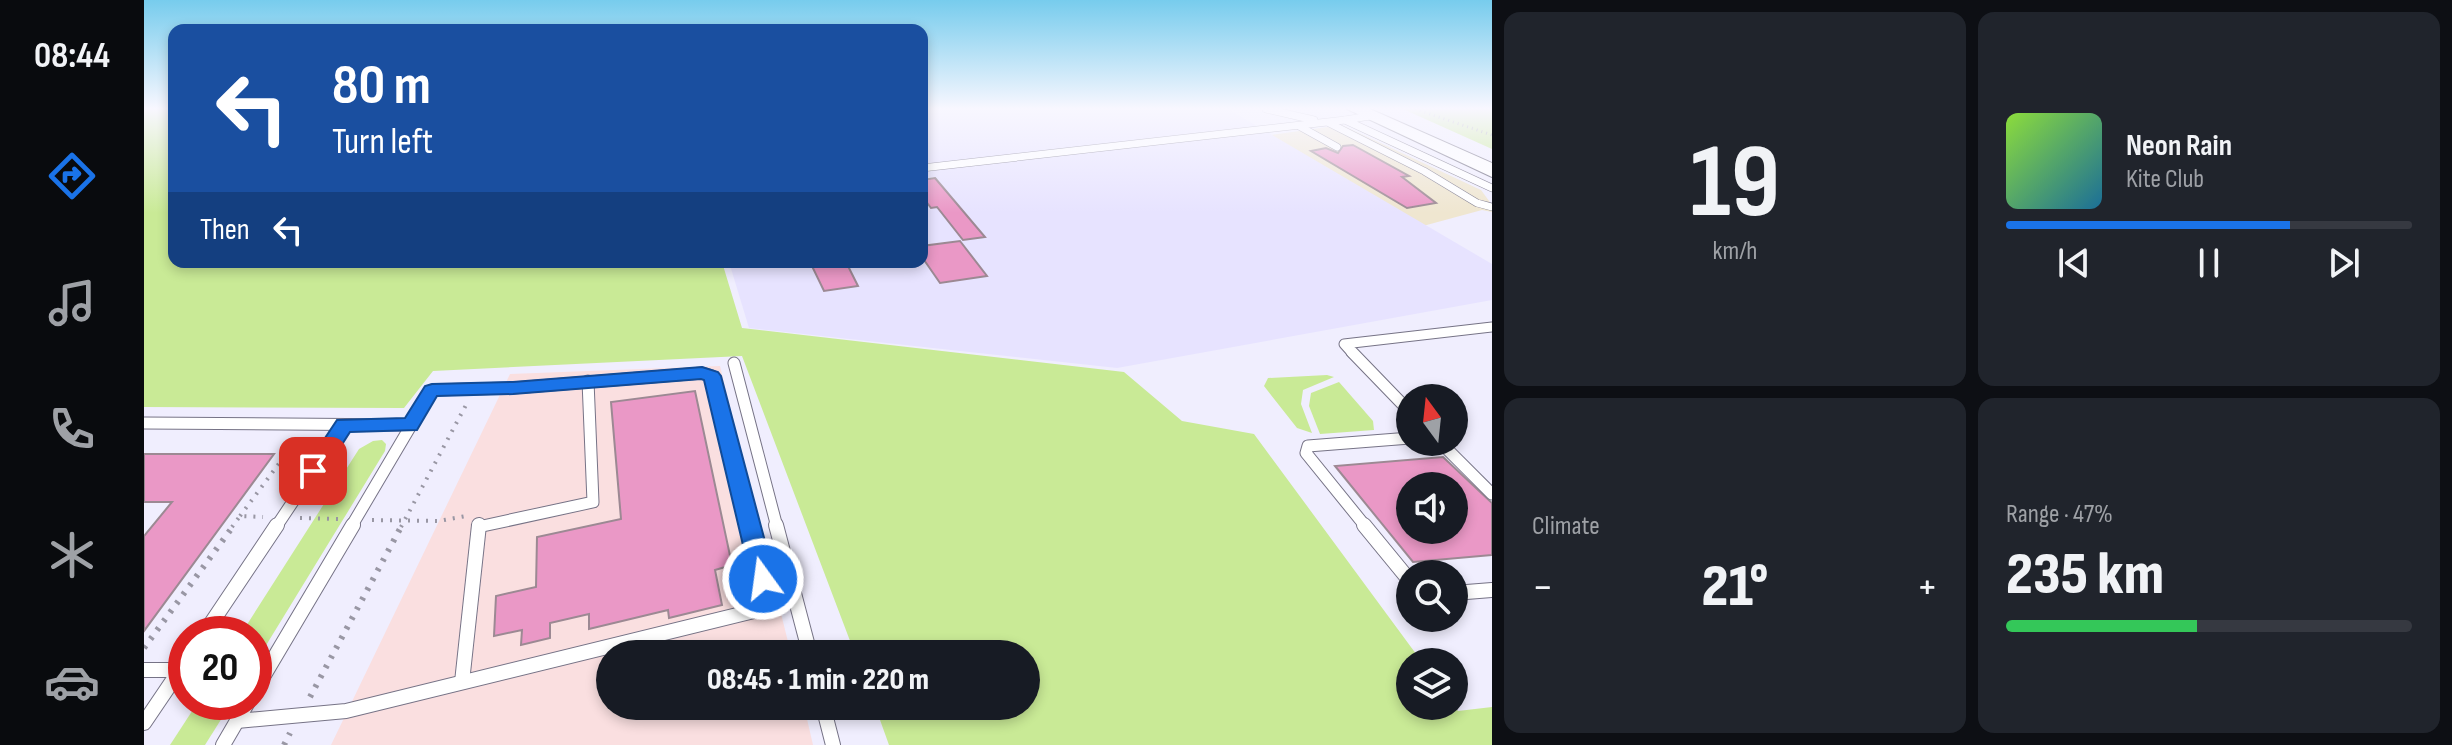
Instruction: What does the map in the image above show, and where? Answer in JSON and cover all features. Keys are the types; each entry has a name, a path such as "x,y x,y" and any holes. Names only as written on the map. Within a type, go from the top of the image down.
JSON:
{"main road":[{"path":"1431,144 1492,171"},
{"path":"1453,144 1492,157"}],"lane":[{"path":"928,167 1133,144"},
{"path":"1331,144 1337,147"},
{"path":"1369,144 1424,171 1477,203 1492,207"},
{"path":"1416,144 1492,188"},
{"path":"1396,398 1344,344 1492,327"},
{"path":"734,363 806,640"},
{"path":"223,745 237,721 346,711 770,607 712,376 702,373 432,390 272,661"},
{"path":"462,682 478,525 593,502 588,381"},
{"path":"144,423 410,425"},
{"path":"216,616 344,425"},
{"path":"1396,439 1308,446 1306,453 1396,564"},
{"path":"1454,456 1492,494"},
{"path":"1468,592 1492,590"},
{"path":"144,670 168,668"},
{"path":"144,723 168,688"},
{"path":"827,720 833,745"}],"path":[{"path":"284,745 475,389"},
{"path":"144,648 308,425"},
{"path":"240,516 439,521 468,515"}],"shaded area":[{"path":"928,144 1287,144 1492,264 1492,300 1117,368 749,328 731,268 928,268"},
{"path":"1286,144 1382,144 1481,190 1492,205 1492,212 1482,210 1423,226"},
{"path":"720,366 788,640 596,640 596,720 807,720 813,745 331,745 510,374"}],"green space":[{"path":"144,144 168,144 168,268 724,268 742,328 1124,372 1182,421 1254,434 1396,627 1396,632 1400,632 1412,648 1396,648 1396,720 1468,720 1468,710 1492,707 1492,745 889,745 880,720 1040,720 1040,640 850,640 742,356 433,371 404,408 144,407"},
{"path":"1334,377 1303,390 1301,404 1312,433 1297,428 1264,386 1268,378"},
{"path":"1339,382 1373,421 1374,430 1320,434 1309,406 1311,393"},
{"path":"382,440 386,444 385,451 272,636 272,616 252,616 359,449"},
{"path":"186,720 221,720 205,745 170,745"}],"building":[{"path":"1353,145 1409,176 1402,177 1436,203 1407,208 1311,151 1326,148 1338,153 1343,146"},
{"path":"935,178 985,237 963,240 937,207 931,208 928,204 928,179"},
{"path":"960,241 987,276 940,283 928,266 928,245"},
{"path":"813,268 849,268 858,286 824,291"},
{"path":"695,391 732,565 715,570 722,605 669,618 668,610 589,629 589,614 550,623 550,638 521,645 522,630 494,636 496,596 536,587 537,537 621,519 611,402"},
{"path":"144,454 274,454 144,631 144,536 172,502 144,502"},
{"path":"1443,457 1459,472 1396,472 1396,541 1335,466"},
{"path":"1468,480 1492,503 1492,555 1411,560 1398,544 1468,544"}],"route":[{"path":"313,471 344,425 410,425 432,390 513,388 702,373 712,376 763,579"}]}
